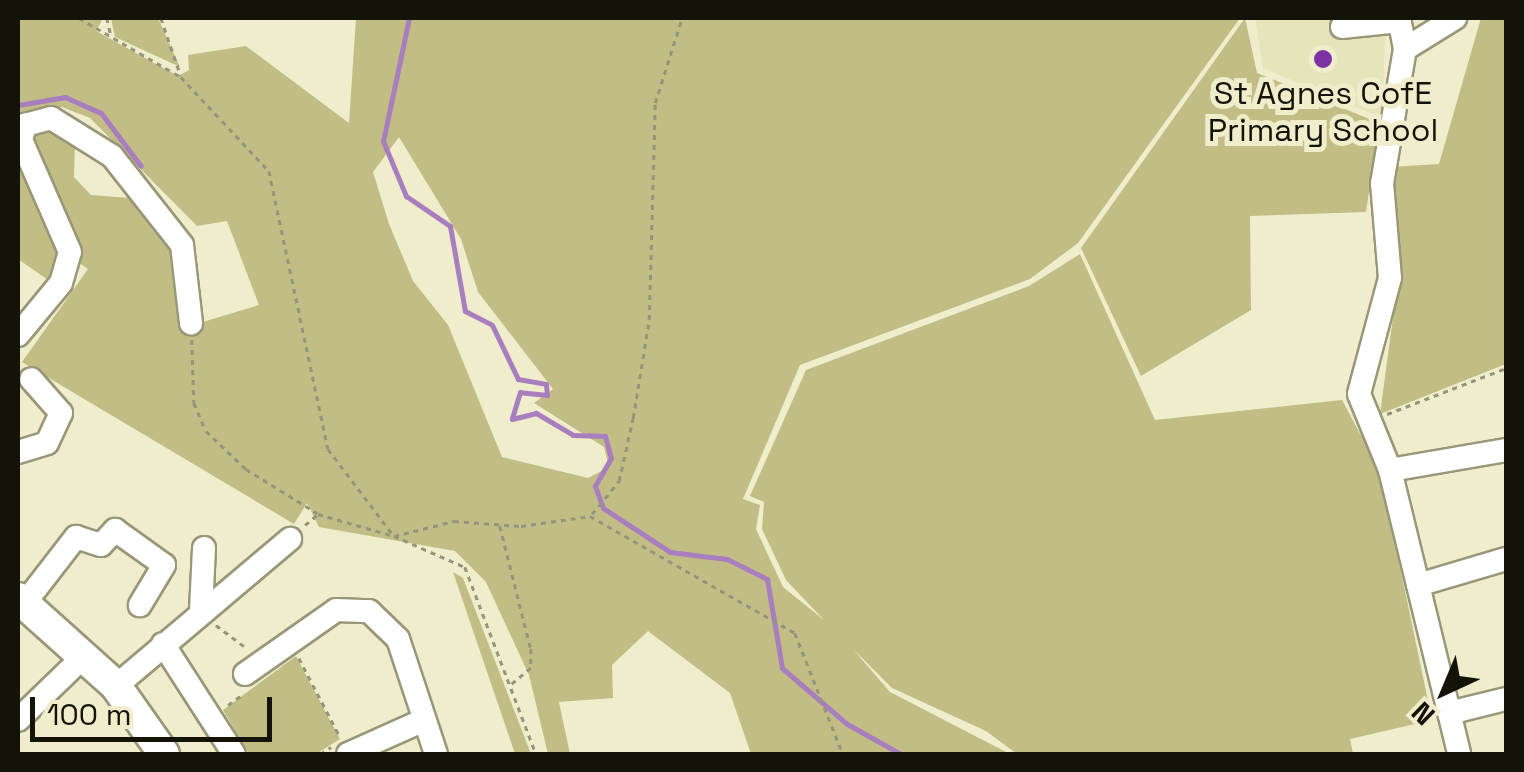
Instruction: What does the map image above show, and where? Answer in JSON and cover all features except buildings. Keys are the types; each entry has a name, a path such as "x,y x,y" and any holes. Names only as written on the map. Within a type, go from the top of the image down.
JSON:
{"main road":[{"path":"21,601 116,686 164,754"}],"street":[{"path":"1406,50 1455,18"},
{"path":"1342,28 1400,19 1406,50 1383,164 1390,278 1364,360 1365,424 1390,470 1459,754"},
{"path":"18,334 46,298 70,252 22,140 26,125 51,118 112,156 182,245 192,323"},
{"path":"18,452 47,442 61,413 31,379"},
{"path":"1390,470 1506,450"},
{"path":"21,601 76,537 100,545 114,530 164,564 140,605"},
{"path":"116,686 290,538"},
{"path":"200,611 204,548"},
{"path":"1418,585 1506,559"},
{"path":"251,675 336,610 369,611 398,638 436,754"},
{"path":"163,644 234,754"},
{"path":"23,704 84,656"},
{"path":"1449,713 1506,698"},
{"path":"345,747 424,720"}],"path":[{"path":"79,18 181,77 280,192 328,450 394,536"},
{"path":"108,18 112,37"},
{"path":"160,18 181,77"},
{"path":"592,514 619,481 648,320 655,103 682,18"},
{"path":"192,323 194,403 206,431 246,469 318,514 394,536 465,567 536,754"},
{"path":"1365,424 1506,368"},
{"path":"290,538 318,514"},
{"path":"394,536 454,521 500,523 592,514 785,628 844,754"},
{"path":"500,523 531,649 531,668 510,686"},
{"path":"200,611 251,675 221,710"},
{"path":"284,663 297,654 345,747"}],"shaded area":[{"path":"18,18 103,18 96,31 178,76 189,70 188,55 246,46 349,123 356,18 1240,18 1078,243 1030,279 800,365 743,499 760,505 756,529 783,587 824,620 786,580 762,529 764,502 750,496 806,370 1029,286 1080,254 1155,420 1342,400 1380,471 1432,720 1350,739 1353,754 1017,754 986,731 892,688 853,649 890,692 1010,754 751,754 730,693 648,631 612,665 613,698 559,702 570,754 548,754 529,675 486,582 455,551 319,527 307,503 294,524 22,362 88,269 61,250 48,280 18,259 18,137 51,124 75,142 74,177 91,195 130,198 170,232 183,328 259,305 227,221 197,226 90,118 62,107 18,112","holes":["399,137 461,239 478,292 553,389 534,403 604,447 609,467 588,478 502,457 448,325 413,281 389,224 373,172"]},
{"path":"111,18 158,18 180,67 115,37"},
{"path":"1245,18 1257,73 1379,123 1366,212 1250,216 1251,310 1141,376 1081,248"},
{"name":"St Agnes CofE Primary School","path":"1255,18 1386,18 1382,118 1263,68"},
{"path":"1481,18 1506,18 1506,364 1380,414 1401,258 1390,167 1439,164"},
{"path":"453,572 463,578 531,754 515,754"},
{"path":"296,656 340,739 316,754 249,754 223,710"}],"waterway":[{"path":"409,18 383,141 406,196 450,226 465,311 492,325 518,379 546,384 547,395 520,392 512,419 536,413 573,435 605,436 611,458 595,486 603,508 670,552 727,559 767,579 782,668 847,724 901,754"},
{"path":"18,105 65,97 101,113 141,166"}],"place":[{"name":"St Agnes CofE Primary School","path":"1323,59"}]}
